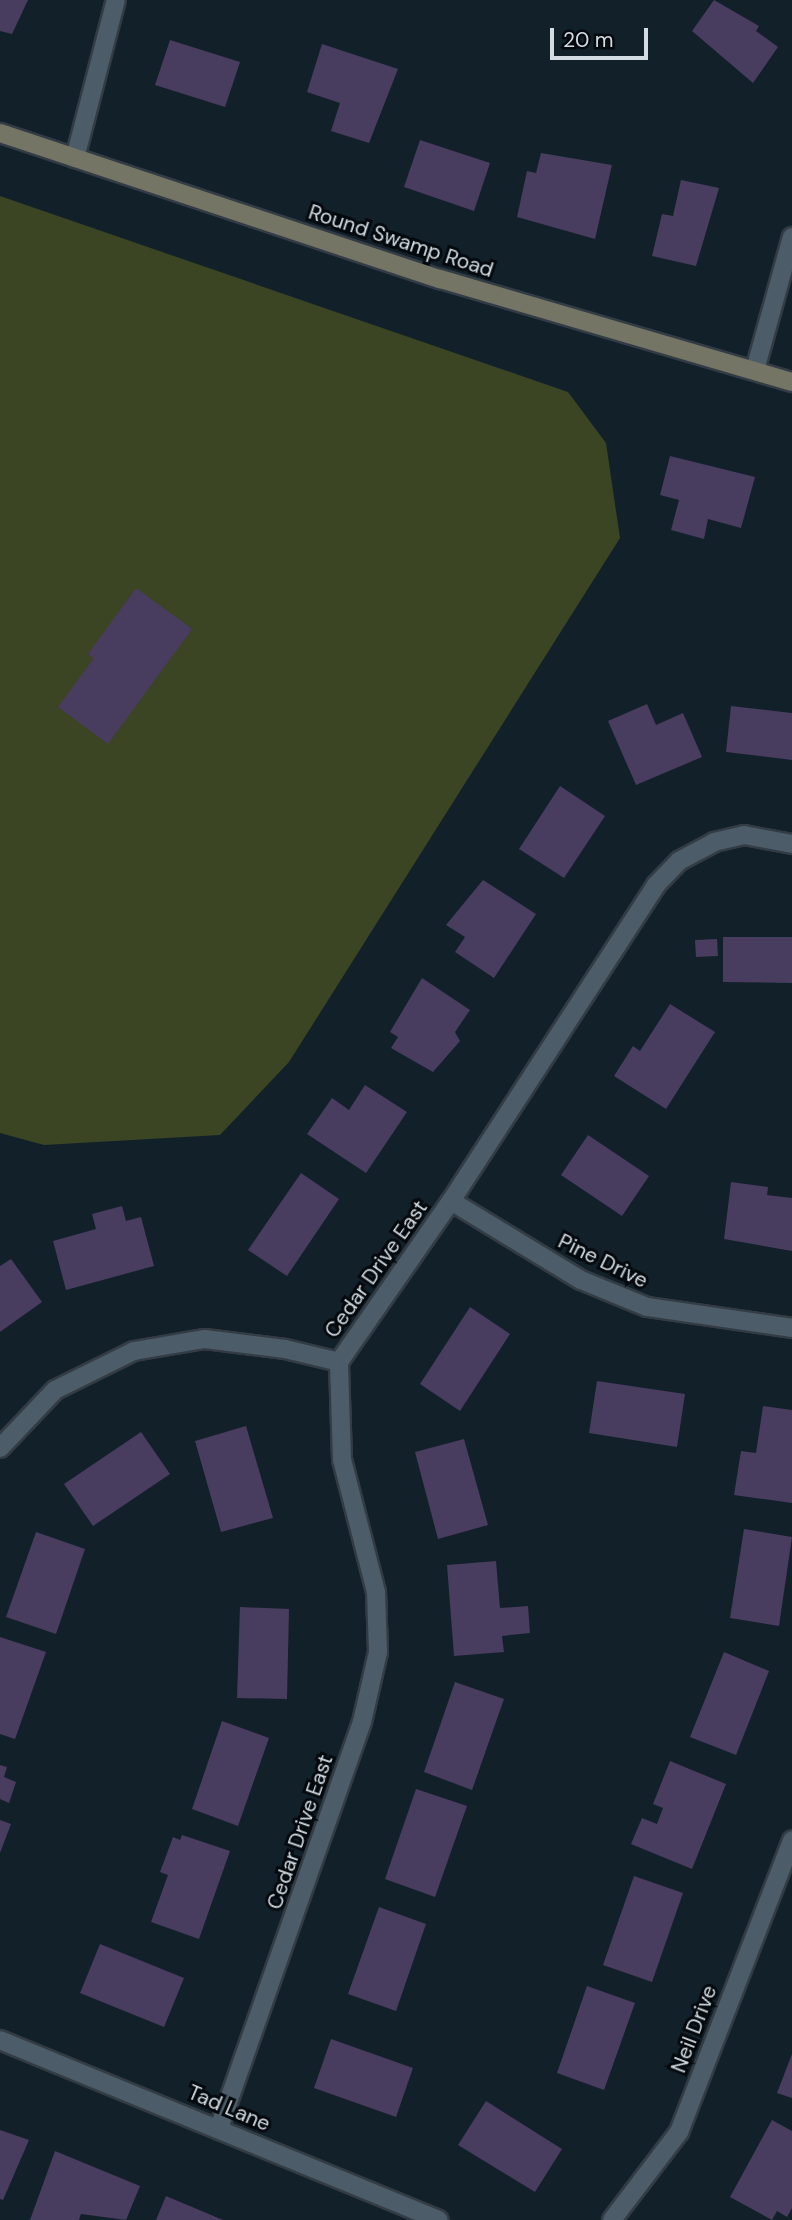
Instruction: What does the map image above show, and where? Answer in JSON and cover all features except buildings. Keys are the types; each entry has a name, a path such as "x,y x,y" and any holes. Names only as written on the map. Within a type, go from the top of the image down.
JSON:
{"main road":[{"name":"Round Swamp Road","path":"0,133 440,279 792,382"}],"street":[{"path":"75,158 116,0"},
{"path":"755,370 792,237"},
{"name":"Cedar Drive East","path":"219,2128 362,1722 378,1652 376,1592 342,1460 338,1362 451,1201 656,886 679,861 723,839 744,835 792,844"},
{"name":"Pine Drive","path":"451,1201 581,1280 647,1307 792,1328"},
{"path":"0,1448 55,1390 134,1351 205,1339 285,1349 338,1362"},
{"name":"Neil Drive","path":"612,2220 679,2132 792,1840"},
{"name":"Tad Lane","path":"0,2040 439,2220"}],"green space":[{"path":"0,196 568,392 606,443 620,538 289,1062 220,1135 44,1145 0,1133"}]}
